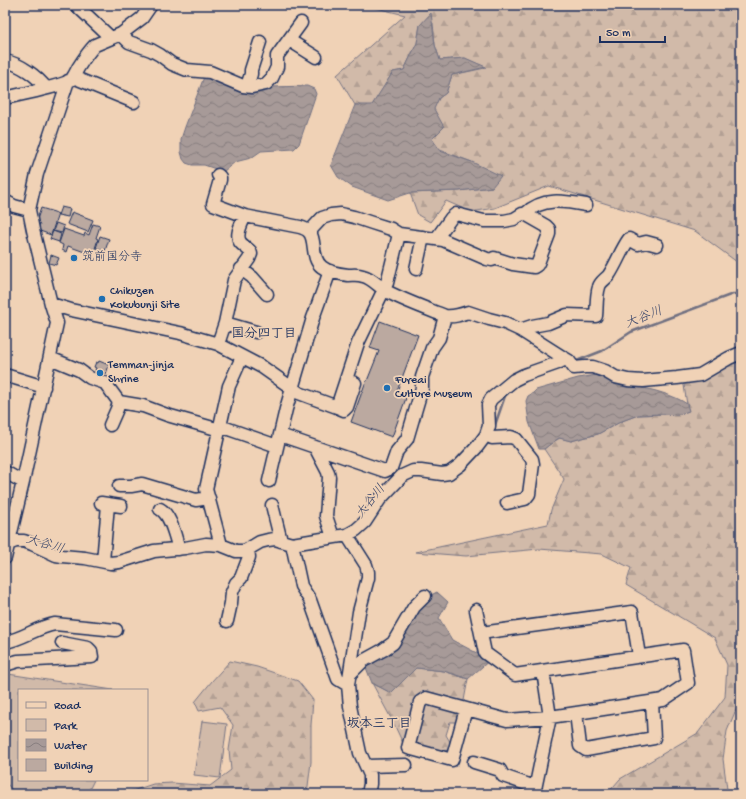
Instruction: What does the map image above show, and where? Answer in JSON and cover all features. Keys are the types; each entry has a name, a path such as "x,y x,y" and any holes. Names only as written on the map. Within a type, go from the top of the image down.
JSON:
{"street":[{"path":"76,5 116,36 151,50 172,64 187,70 210,72 243,86 266,84 272,78 277,67 277,56 301,23"},
{"path":"58,323 51,304 29,210 37,174 71,79 85,57 95,45 116,36 142,18 152,5"},
{"path":"289,40 316,57"},
{"path":"247,86 260,42"},
{"path":"5,61 19,66 41,81 46,88"},
{"path":"5,98 46,88 71,79 134,102"},
{"path":"218,175 220,180 213,204 244,216 300,227 309,232 312,235 316,261 320,266 330,271 369,278 384,289 408,302 445,316 451,317 468,312 505,323 520,330 564,358 574,368 594,367 628,380 643,381 700,375 729,358 741,353"},
{"path":"5,201 14,206 29,210"},
{"path":"436,239 451,218 456,214 484,221 504,221 514,219 522,214 525,214 538,204 556,201 586,205"},
{"path":"309,232 322,218 341,214 354,216 391,229 399,234 443,240 487,259 492,260 494,258 513,264 534,267 538,263 549,234 549,229 525,214"},
{"path":"218,344 225,323 234,280 251,254 250,251 240,242 238,237 244,216"},
{"path":"51,304 218,344 262,367 299,393 337,408 358,343 387,283 399,234"},
{"path":"416,269 423,237"},
{"path":"520,330 548,323 567,315 596,316 599,285 608,276 620,257 623,247 629,239 638,244 646,242 657,246"},
{"path":"241,269 252,277 267,294"},
{"path":"269,481 286,409 313,318 330,271"},
{"path":"6,549 23,482 58,323 71,310"},
{"path":"50,358 78,370 90,378 105,383 119,402 143,406 167,415 220,428 315,447 385,471 391,468 397,451 407,439 422,388 422,377 432,348 439,338 445,316"},
{"path":"225,323 256,332"},
{"path":"221,545 206,489 229,386 242,356"},
{"path":"6,549 16,541 24,541 56,555 85,558 110,563 119,562 154,551 179,549 206,544 221,545 236,552 245,551 260,542 268,540 287,542 347,535 356,530 365,522 380,499 402,476 413,470 442,474 449,473 460,465 486,435 489,426 488,405 491,399 514,380 558,363 564,358"},
{"path":"5,375 44,387"},
{"path":"110,425 119,402"},
{"path":"486,435 492,438 511,437 516,439 532,459 533,464 529,494 525,499 507,503"},
{"path":"315,447 328,472 329,478 326,516 333,537"},
{"path":"391,468 402,476"},
{"path":"5,472 23,482"},
{"path":"119,486 142,484 196,500 209,498"},
{"path":"103,562 104,504 121,506"},
{"path":"272,505 287,542 301,586 310,600 338,679 349,680"},
{"path":"160,509 165,512 169,520 179,549"},
{"path":"347,535 366,565 368,572 368,578 359,612 349,680 350,706 354,727 360,753 370,776 368,794"},
{"path":"227,621 232,592 236,583 241,578 249,557 248,549"},
{"path":"349,680 363,661 393,643 414,607 425,596"},
{"path":"466,709 452,760 408,748 420,702 426,698 507,720 576,713 664,700 688,683 683,650 515,675 484,654 476,610"},
{"path":"481,634 632,612 639,656"},
{"path":"5,642 46,625 55,624 116,630"},
{"path":"5,665 18,661 92,657 92,651 88,648 62,643"},
{"path":"474,762 500,770 503,776 534,790 550,716 543,671"},
{"path":"576,713 580,746 586,750 654,738 652,702"},
{"path":"366,766 406,765"}],"green space":[{"path":"364,5 741,5 741,265 695,231 549,186 495,208 471,212 446,201 430,222 418,215 410,193 459,191 492,187 472,162 440,150 432,139 433,109 439,98 446,93 452,75 485,68 465,58 440,60 435,45 433,23 420,25 417,43 404,70 393,72 372,106 355,105 337,75 405,15"},
{"path":"741,349 741,698 727,731 723,759 727,789 721,794 607,794 620,779 698,733 725,697 727,665 715,638 626,585 631,568 602,554 539,549 466,556 415,552 548,524 551,510 564,479 544,449 560,438 571,441 598,434 622,421 638,415 677,415 688,411 683,379 719,355"},
{"path":"230,661 257,667 298,681 313,700 311,762 307,794 107,794 109,792 129,792 153,784 172,783 210,786 231,770 229,750 233,725 220,707 199,711 195,702"},
{"path":"416,668 444,671 468,679 460,722 450,722 446,735 455,750 407,752 372,683 391,693"},
{"path":"8,674 106,689 18,689 18,781 94,781 87,794 16,794 5,782 5,675"},
{"path":"202,721 227,724 220,778 194,775"}],"water":[{"path":"431,13 435,45 440,60 465,58 486,67 452,75 446,93 439,98 434,109 444,127 432,139 440,151 472,162 501,176 492,187 459,191 410,193 388,200 352,187 338,177 331,165 355,105 372,105 393,72 404,70 417,43 420,25"},
{"path":"208,76 271,87 307,86 314,89 316,94 299,144 294,149 261,151 251,158 235,162 224,171 204,165 192,165 186,163 181,152 181,139 204,77"},
{"path":"597,375 622,386 636,387 669,395 687,404 689,411 677,415 638,415 622,421 598,434 571,441 559,438 544,449 539,449 529,422 526,401 528,396 536,390 578,378"},
{"path":"437,592 448,602 439,618 452,640 490,660 468,679 444,671 416,668 391,693 372,683 365,665 389,650 423,599"}],"building":[{"path":"61,207 70,209 68,217 58,215"},
{"path":"41,208 58,214 51,235 40,231 38,228 40,224 36,222"},
{"path":"72,212 93,220 88,232 67,224"},
{"path":"56,223 64,226 62,233 53,231"},
{"path":"93,224 100,226 93,255 68,246 66,252 62,250 63,245 59,243 64,229 84,236 85,233 89,235"},
{"path":"53,231 61,234 59,242 50,239"},
{"path":"100,236 109,239 105,251 96,248"},
{"path":"51,255 59,258 56,265 49,263"},
{"path":"380,321 418,335 396,394 406,398 392,437 351,422 379,351 370,348"},
{"path":"99,361 109,365 106,374 95,370 96,368 94,367 96,362 98,363"}],"waterway":[{"name":"大谷川","path":"574,362 602,351 631,332 733,294 741,294"},
{"name":"大谷川","path":"494,428 505,396 508,392"},
{"name":"大谷川","path":"14,547 29,549"},
{"name":"大谷川","path":"297,549 312,547"},
{"name":"大谷川","path":"107,568 114,570 138,562"}],"place":[{"name":"筑前国分寺","path":"74,258"},
{"name":"Chikuzen Kokubunji Site","path":"102,299"},
{"name":"Temman-jinja Shrine","path":"100,373"},
{"name":"Fureai Culture Museum","path":"387,388"}],"district":[{"name":"国分四丁目","path":"264,334"},
{"name":"坂本三丁目","path":"379,724"}]}
